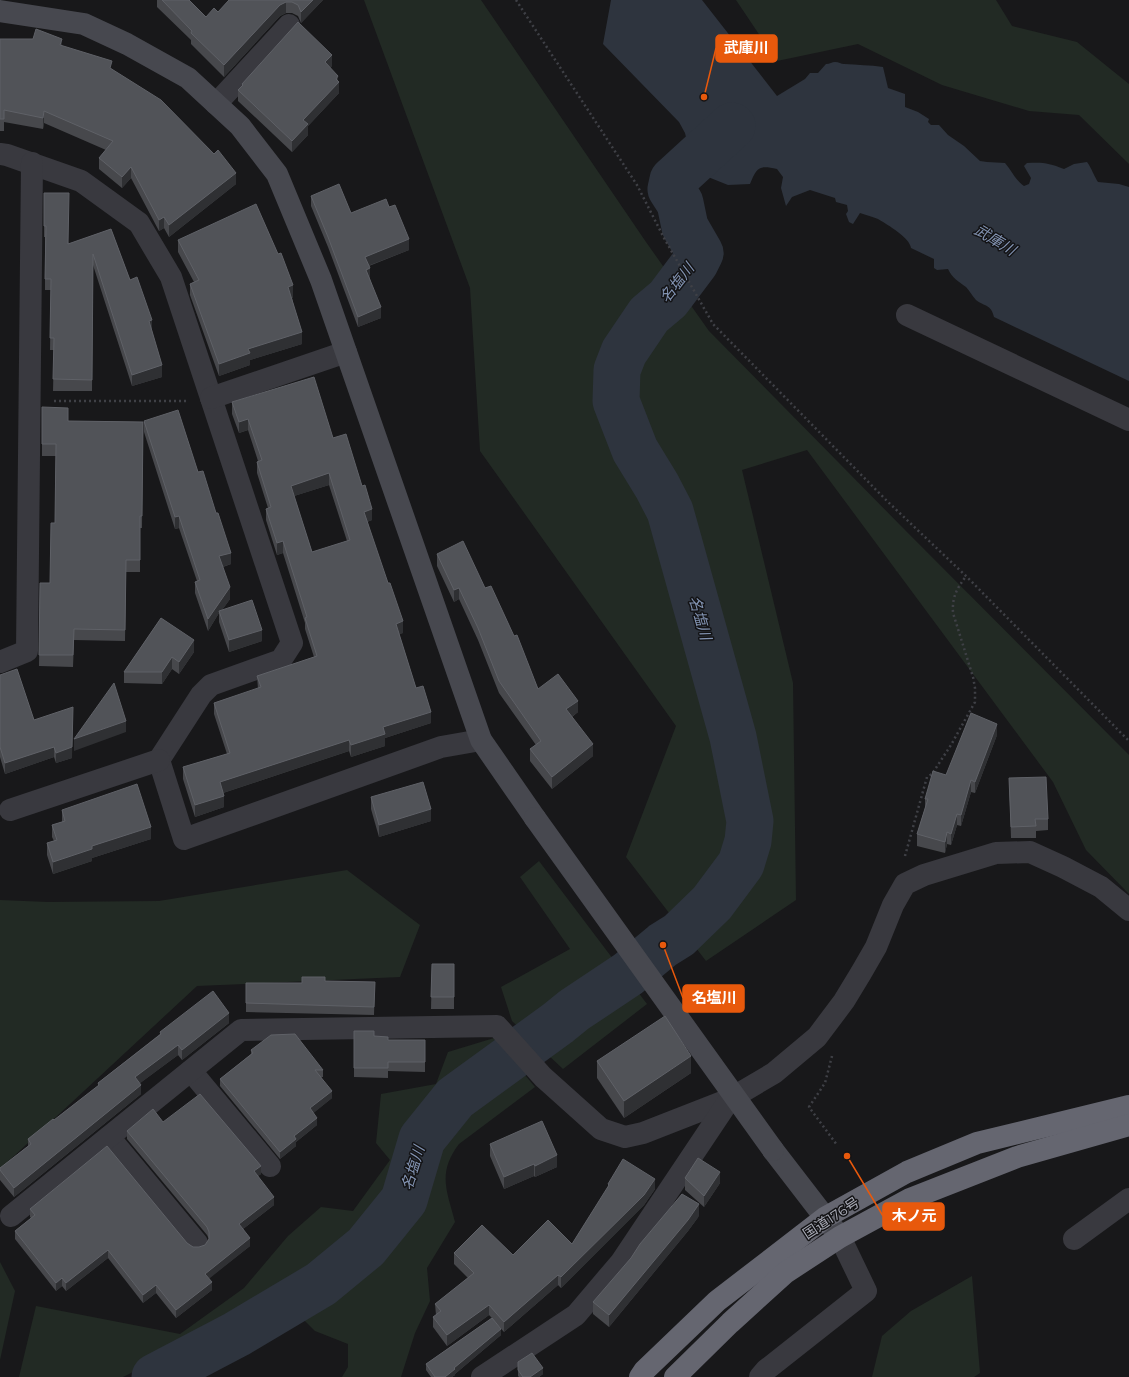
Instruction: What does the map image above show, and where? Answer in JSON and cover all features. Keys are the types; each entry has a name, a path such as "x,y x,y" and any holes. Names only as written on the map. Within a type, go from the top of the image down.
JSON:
{"highway":[{"name":"国道176号","path":"640,1377 644,1371 717,1301 826,1217 906,1172 977,1143 1129,1106"},
{"name":"国道176号","path":"675,1377 785,1272 840,1237 910,1199 1010,1160 1129,1125"}],"street":[{"path":"2,7 84,24 128,44 188,78 240,126 277,174 321,280 481,740 535,818 773,1150 840,1237 866,1291 766,1370 760,1377"},
{"path":"216,104 289,25"},
{"path":"0,154 32,163 81,181 139,223 171,277 202,400 292,643 281,660 211,685 201,694 159,760 10,810"},
{"path":"0,662 27,652 32,163"},
{"path":"907,315 1129,420"},
{"path":"202,400 346,352"},
{"path":"159,760 184,839 441,747 481,740"},
{"path":"11,1216 241,1030 497,1026 543,1077 601,1129 624,1137 643,1133 730,1100 774,1073 817,1037 844,1001 876,947 893,905 905,884 924,875 996,853 1030,852 1101,887 1129,910"},
{"path":"190,1071 270,1166"},
{"path":"482,1377 576,1315 621,1262 730,1100"},
{"path":"109,1136 197,1243"},
{"path":"1074,1239 1129,1199"}],"path":[{"path":"516,0 638,185 664,238 713,324 887,501 966,576 1129,741"},
{"path":"30,401 202,400"},
{"path":"903,863 927,777 932,774 951,746 975,702 974,677 953,613 952,602 956,591 966,576"},
{"path":"833,1053 825,1083 809,1107 837,1145"}],"shaded area":[{"path":"364,0 481,0 646,242 709,331 1129,755 1129,894 1086,850 1053,782 807,450 742,470 793,683 796,900 706,961 626,857 676,726 480,451 470,288"},
{"path":"736,0 996,0 1012,26 1077,42 1129,84 1129,164 1079,115 1029,111 942,85 858,44 777,61"},
{"path":"539,861 647,1004 563,1069 512,1021 501,987 570,949 520,877"},
{"path":"347,870 420,925 400,977 197,986 0,1169 0,900 48,902 159,901"},
{"path":"494,1038 535,1087 459,1144 452,1154 446,1173 446,1182 455,1222 427,1268 430,1301 415,1333 401,1377 342,1377 348,1367 348,1344 315,1331 274,1290 190,1344 123,1377 19,1377 36,1306 180,1334 244,1288 288,1236 321,1207 353,1211 390,1160 376,1143 381,1094 436,1084 448,1052"},
{"path":"0,1262 15,1291 0,1360"},
{"path":"972,1276 980,1373 974,1377 872,1377 882,1336 911,1311"}],"water":[{"path":"611,0 702,0 777,96 805,79 810,73 818,73 826,64 838,62 843,64 883,67 888,88 905,94 905,107 918,112 929,119 928,122 931,125 939,125 948,135 964,146 980,161 1005,163 1024,186 1029,184 1031,178 1024,166 1027,163 1046,163 1064,169 1074,164 1087,162 1098,182 1119,184 1129,187 1129,381 994,317 991,310 976,300 966,287 954,278 948,269 937,270 934,268 934,259 911,248 910,244 903,236 878,219 860,213 853,224 849,222 846,214 848,211 847,205 836,202 835,198 810,190 792,197 786,206 781,188 783,177 777,169 766,167 759,169 750,184 728,185 698,173 690,173 682,164 681,155 687,141 685,133 679,122 603,44"}],"building":[{"path":"162,0 189,0 206,17 214,8 218,12 229,0 313,0 301,12 298,5 292,2 286,2 280,5 224,65 191,33 192,31"},
{"path":"298,22 332,55 325,62 338,76 336,79 339,82 303,120 308,124 292,141 238,90"},
{"path":"36,29 62,39 60,45 112,61 110,68 161,100 214,154 218,150 236,173 169,225 164,217 159,220 131,167 122,177 99,158 113,141 44,111 43,118 4,110 4,119 0,119 0,39 33,39"},
{"path":"339,184 351,213 386,199 389,207 395,205 409,239 365,257 370,268 366,270 381,307 358,317 311,196"},
{"path":"44,193 69,193 68,244 111,229 130,280 137,277 152,320 149,321 162,365 132,375 93,254 92,380 53,379 54,338 50,338 51,279 45,279 46,226 44,226"},
{"path":"256,204 278,254 281,253 293,285 288,287 302,332 248,349 250,353 219,364 190,284 199,280 178,240"},
{"path":"314,377 333,438 346,434 362,486 365,485 372,509 364,512 388,583 390,583 403,621 396,624 416,688 423,686 431,712 383,727 385,734 351,745 349,740 220,782 224,796 195,805 183,767 230,753 214,703 261,687 257,676 317,656 305,618 307,617 283,541 277,543 266,509 271,507 257,462 262,460 248,419 239,422 232,402","holes":["329,473 350,540 312,552 291,486"]},
{"path":"42,407 68,408 68,421 143,422 140,560 126,560 125,630 74,629 73,655 39,655 40,583 50,583 51,523 55,523 56,444 42,444"},
{"path":"178,410 198,472 203,471 216,513 218,513 231,553 219,556 230,587 208,619 195,582 200,580 179,516 175,517 144,421"},
{"path":"463,541 485,588 491,586 514,636 517,635 538,689 558,674 578,701 566,709 593,744 552,777 530,749 541,741 499,681 478,628 459,588 454,590 437,554"},
{"path":"252,600 262,630 229,640 219,611"},
{"path":"161,618 194,640 179,662 172,657 162,672 124,672"},
{"path":"17,669 34,720 73,707 72,747 56,753 54,747 5,763 0,747 0,675"},
{"path":"114,683 126,721 74,739"},
{"path":"971,713 997,724 975,782 971,780 961,815 957,814 951,834 947,832 945,842 917,834 928,799 925,799 933,771 946,775"},
{"path":"1046,777 1048,819 1035,819 1036,826 1011,827 1009,778"},
{"path":"423,782 431,809 379,825 371,797"},
{"path":"137,784 151,827 92,846 92,849 53,862 47,843 57,840 52,825 65,821 62,810"},
{"path":"432,964 454,964 454,997 431,997"},
{"path":"302,977 325,977 325,981 375,982 374,1007 246,1003 246,983 302,983"},
{"path":"213,991 229,1013 182,1050 178,1045 135,1077 141,1085 14,1188 0,1168 31,1144 28,1139 99,1085 98,1083"},
{"path":"665,1016 691,1056 624,1101 597,1061"},
{"path":"354,1031 374,1031 374,1036 388,1037 388,1040 425,1040 425,1062 388,1062 388,1068 354,1068"},
{"path":"295,1034 323,1070 315,1070 332,1091 310,1108 317,1118 294,1136 296,1139 280,1152 220,1079 253,1053 251,1050 271,1035"},
{"path":"200,1094 261,1166 254,1171 274,1197 239,1224 250,1238 205,1274 212,1282 176,1310 156,1285 143,1295 108,1250 66,1283 62,1278 56,1283 15,1231 35,1215 30,1209 107,1146 187,1243 193,1247 205,1245 209,1239 207,1227 127,1131 153,1109 163,1122"},
{"path":"542,1121 557,1155 535,1166 534,1164 504,1177 490,1144"},
{"path":"698,1158 720,1172 704,1196 685,1178"},
{"path":"623,1159 655,1179 644,1195 561,1277 558,1275 504,1322 489,1305 447,1335 433,1317 441,1311 435,1304 474,1273 454,1253 482,1225 513,1255 548,1220 572,1244 609,1185 608,1184"},
{"path":"682,1194 699,1204 688,1220 609,1315 593,1302 631,1258 640,1244"},
{"path":"492,1318 501,1329 445,1377 435,1377 426,1364"},
{"path":"532,1353 543,1368 530,1377 523,1377 518,1370 518,1362"}],"waterway":[{"name":"名塩川","path":"155,1377 237,1334 321,1284 366,1247 404,1200 422,1139 455,1098 574,1010 628,974 663,945 679,935 712,903 741,864 748,841 750,821 733,737 670,511 635,450 616,401 617,370 624,352 649,315 668,299 695,263 700,253 685,227 680,203 671,189 673,180 732,126"}],"place":[{"name":"武庫川","path":"704,97"},
{"name":"名塩川","path":"663,945"},
{"name":"木ノ元","path":"847,1156"}]}
